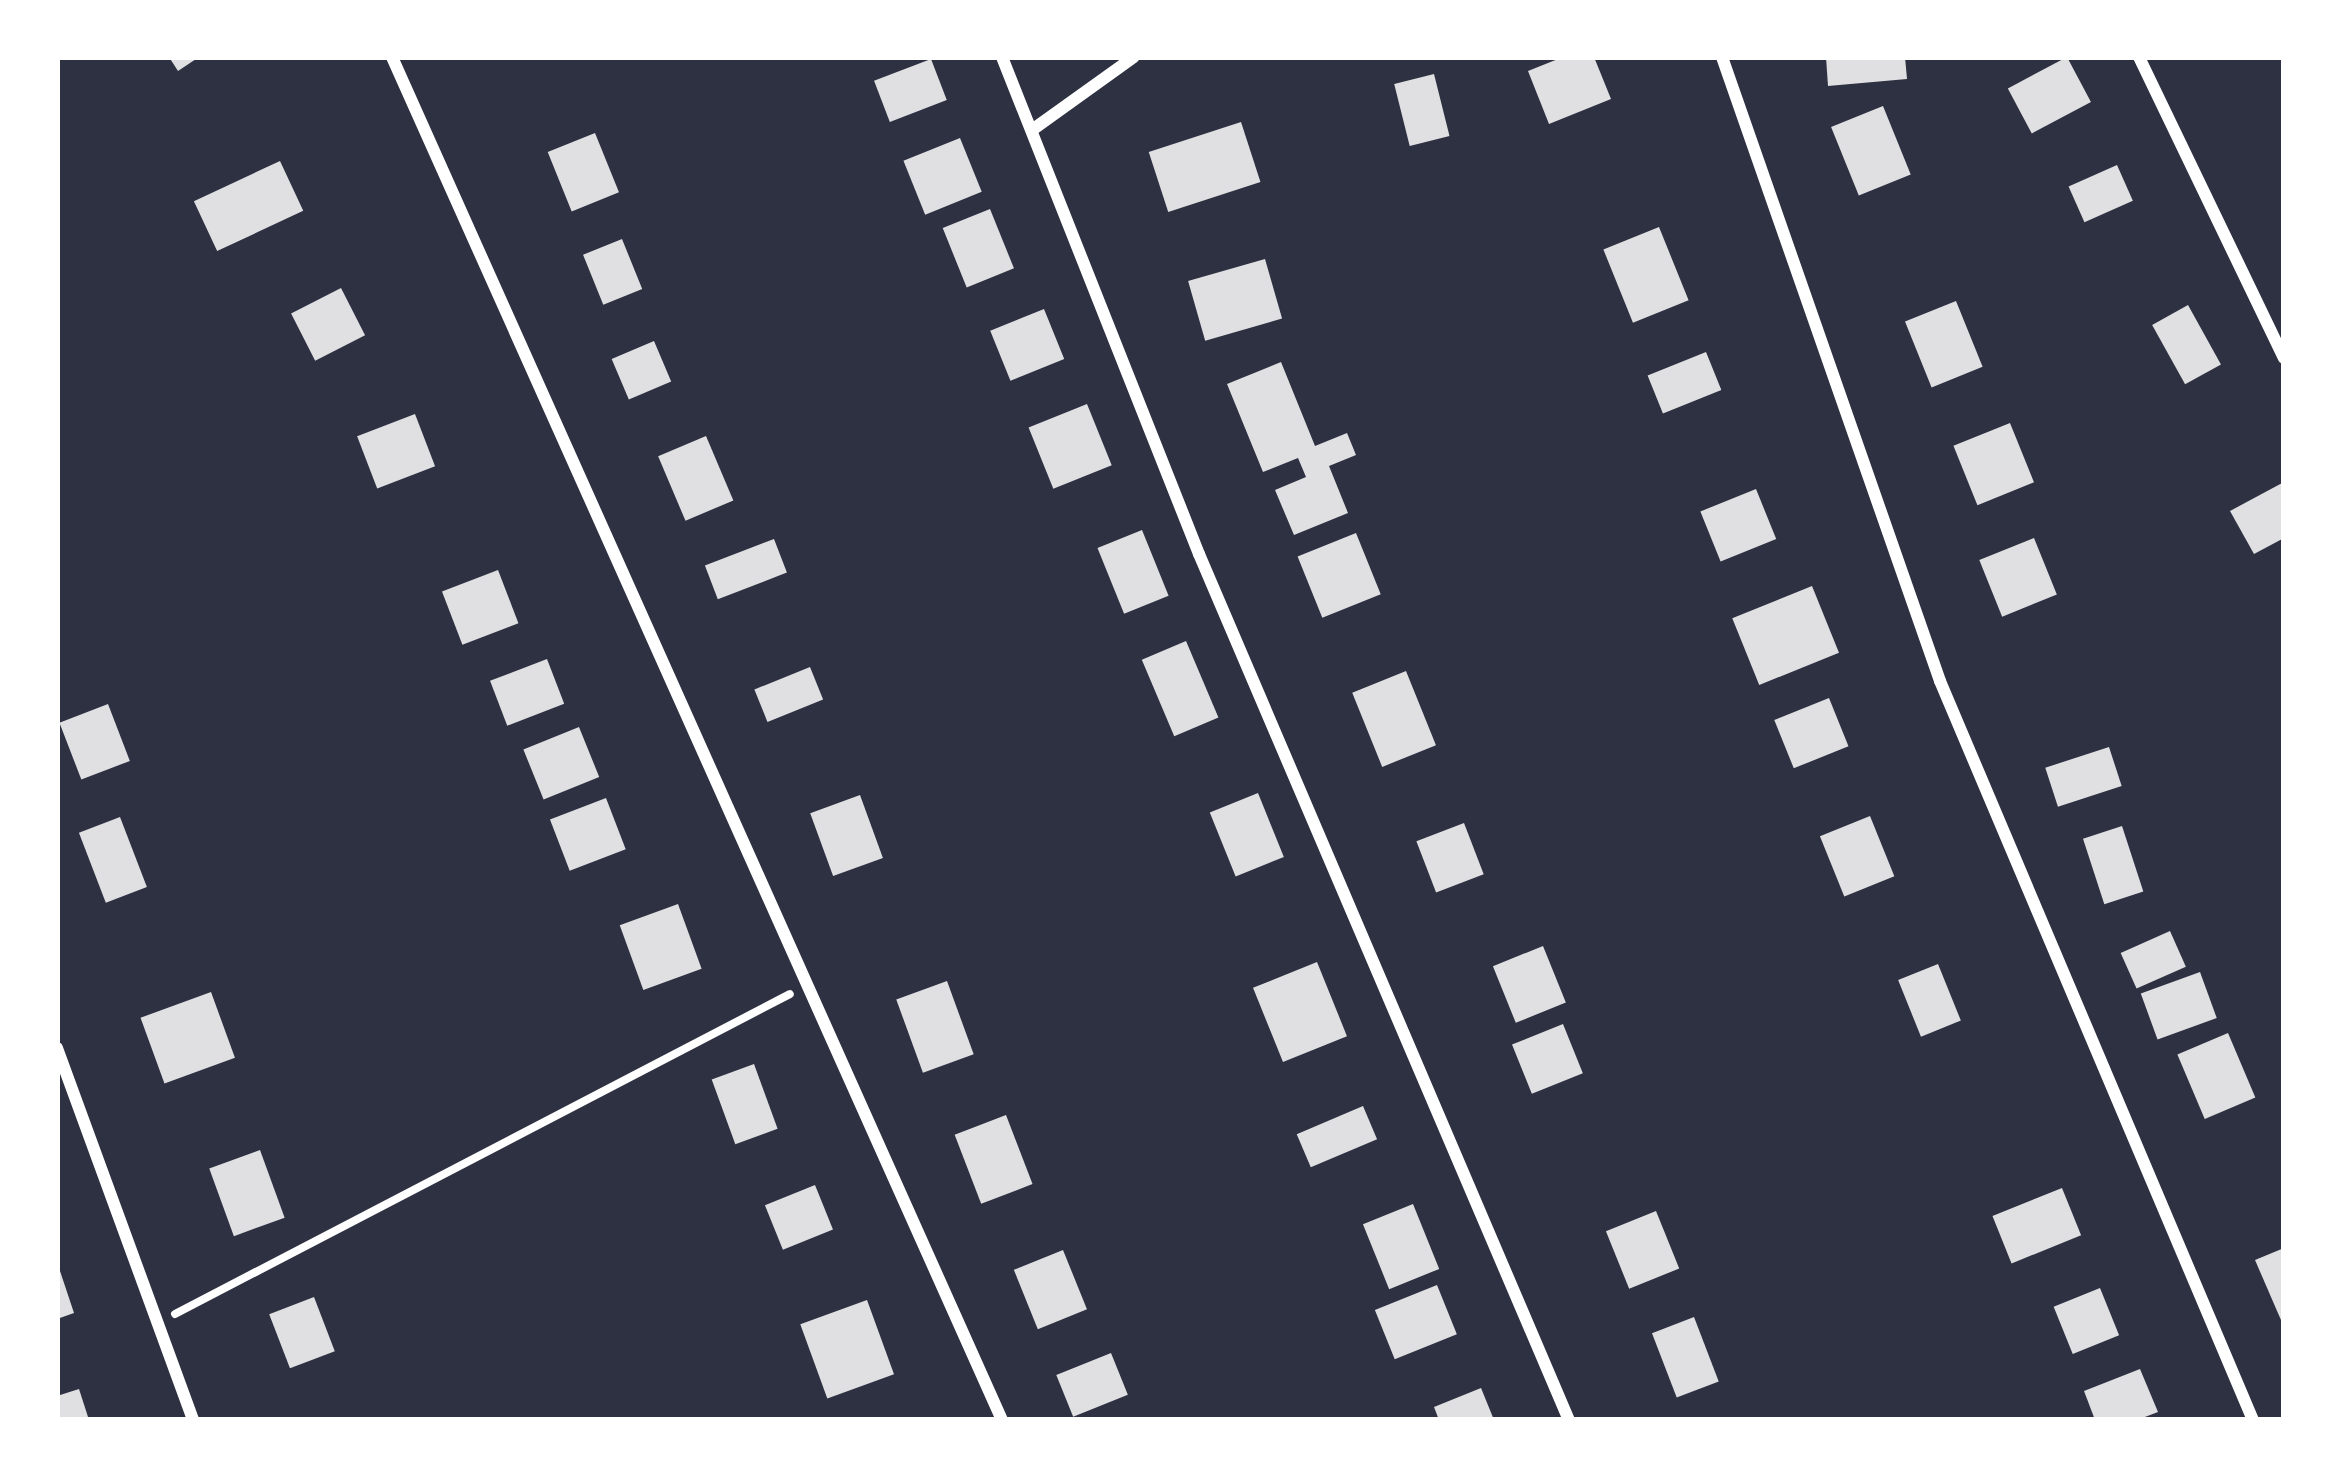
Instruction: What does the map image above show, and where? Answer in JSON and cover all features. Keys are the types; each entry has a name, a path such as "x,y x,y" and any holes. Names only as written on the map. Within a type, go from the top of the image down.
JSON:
{"street":[{"path":"392,57 1002,1420"},
{"path":"1002,57 1199,554 1570,1420"},
{"path":"1032,130 1134,57"},
{"path":"1722,57 1940,681 2253,1420"},
{"path":"2139,57 2284,358"},
{"path":"57,1048 193,1420"}],"path":[{"path":"157,1323 807,986"}],"building":[{"path":"169,57 199,57 178,71"},
{"path":"1563,57 1594,57 1611,99 1549,124 1528,71"},
{"path":"1826,57 1905,57 1907,79 1828,86"},
{"path":"2067,57 2091,102 2032,133 2008,88"},
{"path":"931,59 947,100 890,122 874,81"},
{"path":"1434,74 1449,136 1410,146 1394,84"},
{"path":"1883,106 1911,175 1859,196 1831,127"},
{"path":"1241,122 1260,182 1168,212 1149,152"},
{"path":"595,133 619,192 572,211 548,152"},
{"path":"960,138 982,192 925,215 903,161"},
{"path":"280,161 303,211 217,251 194,201"},
{"path":"2117,165 2133,201 2084,222 2069,187"},
{"path":"990,209 1014,268 967,287 943,228"},
{"path":"1659,227 1689,300 1633,323 1603,249"},
{"path":"622,239 642,289 603,305 583,255"},
{"path":"1265,259 1282,319 1205,341 1188,281"},
{"path":"341,288 365,335 315,361 291,313"},
{"path":"1956,301 1983,367 1932,387 1905,322"},
{"path":"2188,305 2221,364 2185,384 2152,325"},
{"path":"1044,309 1064,359 1010,381 990,331"},
{"path":"654,341 671,382 629,399 612,359"},
{"path":"1706,352 1721,390 1663,414 1648,376"},
{"path":"1281,362 1315,446 1347,433 1356,455 1329,466 1348,513 1294,535 1275,490 1306,477 1298,458 1263,472 1227,384"},
{"path":"1087,404 1112,465 1053,489 1029,428"},
{"path":"415,414 435,466 377,488 357,436"},
{"path":"2010,423 2034,482 1977,505 1953,446"},
{"path":"706,436 733,500 685,521 658,456"},
{"path":"2284,482 2284,538 2254,554 2230,511"},
{"path":"1756,489 1776,539 1721,562 1700,511"},
{"path":"1142,530 1169,596 1124,614 1097,548"},
{"path":"1356,533 1381,594 1322,618 1298,557"},
{"path":"2034,538 2057,595 2002,617 1979,560"},
{"path":"774,539 787,573 718,599 705,566"},
{"path":"498,570 518,623 462,645 442,592"},
{"path":"1812,586 1839,653 1759,685 1732,618"},
{"path":"1186,641 1218,717 1174,736 1142,660"},
{"path":"547,659 564,704 507,726 490,681"},
{"path":"810,667 823,699 767,722 754,689"},
{"path":"1406,671 1436,745 1382,767 1352,693"},
{"path":"1829,698 1848,746 1794,768 1774,720"},
{"path":"108,704 130,761 81,780 59,723"},
{"path":"579,727 599,777 544,800 523,749"},
{"path":"2109,747 2122,786 2058,807 2045,768"},
{"path":"1258,793 1284,857 1236,876 1210,812"},
{"path":"860,795 883,858 833,876 810,813"},
{"path":"606,798 626,849 570,871 550,820"},
{"path":"1870,816 1894,876 1844,896 1820,836"},
{"path":"120,817 147,887 106,903 79,833"},
{"path":"1464,823 1484,874 1436,893 1416,841"},
{"path":"2122,826 2143,892 2104,904 2083,839"},
{"path":"678,904 702,969 643,990 620,925"},
{"path":"2170,931 2186,967 2137,989 2121,953"},
{"path":"1543,946 1566,1003 1516,1023 1493,966"},
{"path":"1317,962 1347,1036 1283,1062 1253,988"},
{"path":"1938,964 1961,1021 1921,1037 1898,980"},
{"path":"2200,972 2217,1018 2158,1040 2141,994"},
{"path":"947,981 974,1054 923,1073 896,999"},
{"path":"211,992 235,1058 164,1083 141,1018"},
{"path":"1563,1024 1583,1073 1532,1094 1512,1045"},
{"path":"2228,1033 2255,1097 2205,1119 2177,1054"},
{"path":"754,1064 778,1129 735,1144 712,1079"},
{"path":"1363,1106 1377,1139 1311,1167 1297,1134"},
{"path":"1006,1115 1033,1184 981,1204 955,1135"},
{"path":"260,1150 285,1218 234,1236 209,1168"},
{"path":"815,1185 833,1230 783,1250 765,1205"},
{"path":"2062,1188 2081,1235 2012,1263 1992,1216"},
{"path":"1413,1204 1439,1269 1389,1289 1363,1224"},
{"path":"1656,1211 1679,1268 1629,1289 1606,1231"},
{"path":"2284,1248 2284,1327 2255,1260"},
{"path":"1063,1250 1087,1309 1038,1329 1014,1270"},
{"path":"57,1266 74,1313 57,1319"},
{"path":"1437,1285 1457,1334 1395,1359 1375,1310"},
{"path":"2100,1288 2119,1335 2073,1354 2054,1307"},
{"path":"314,1297 335,1351 290,1368 269,1314"},
{"path":"867,1300 894,1374 827,1399 800,1324"},
{"path":"1694,1317 1719,1381 1677,1398 1652,1333"},
{"path":"1111,1353 1128,1395 1073,1417 1056,1375"},
{"path":"2140,1369 2158,1412 2137,1420 2095,1420 2084,1391"},
{"path":"1481,1388 1494,1420 1439,1420 1434,1407"},
{"path":"79,1389 89,1420 57,1420 57,1396"}]}
